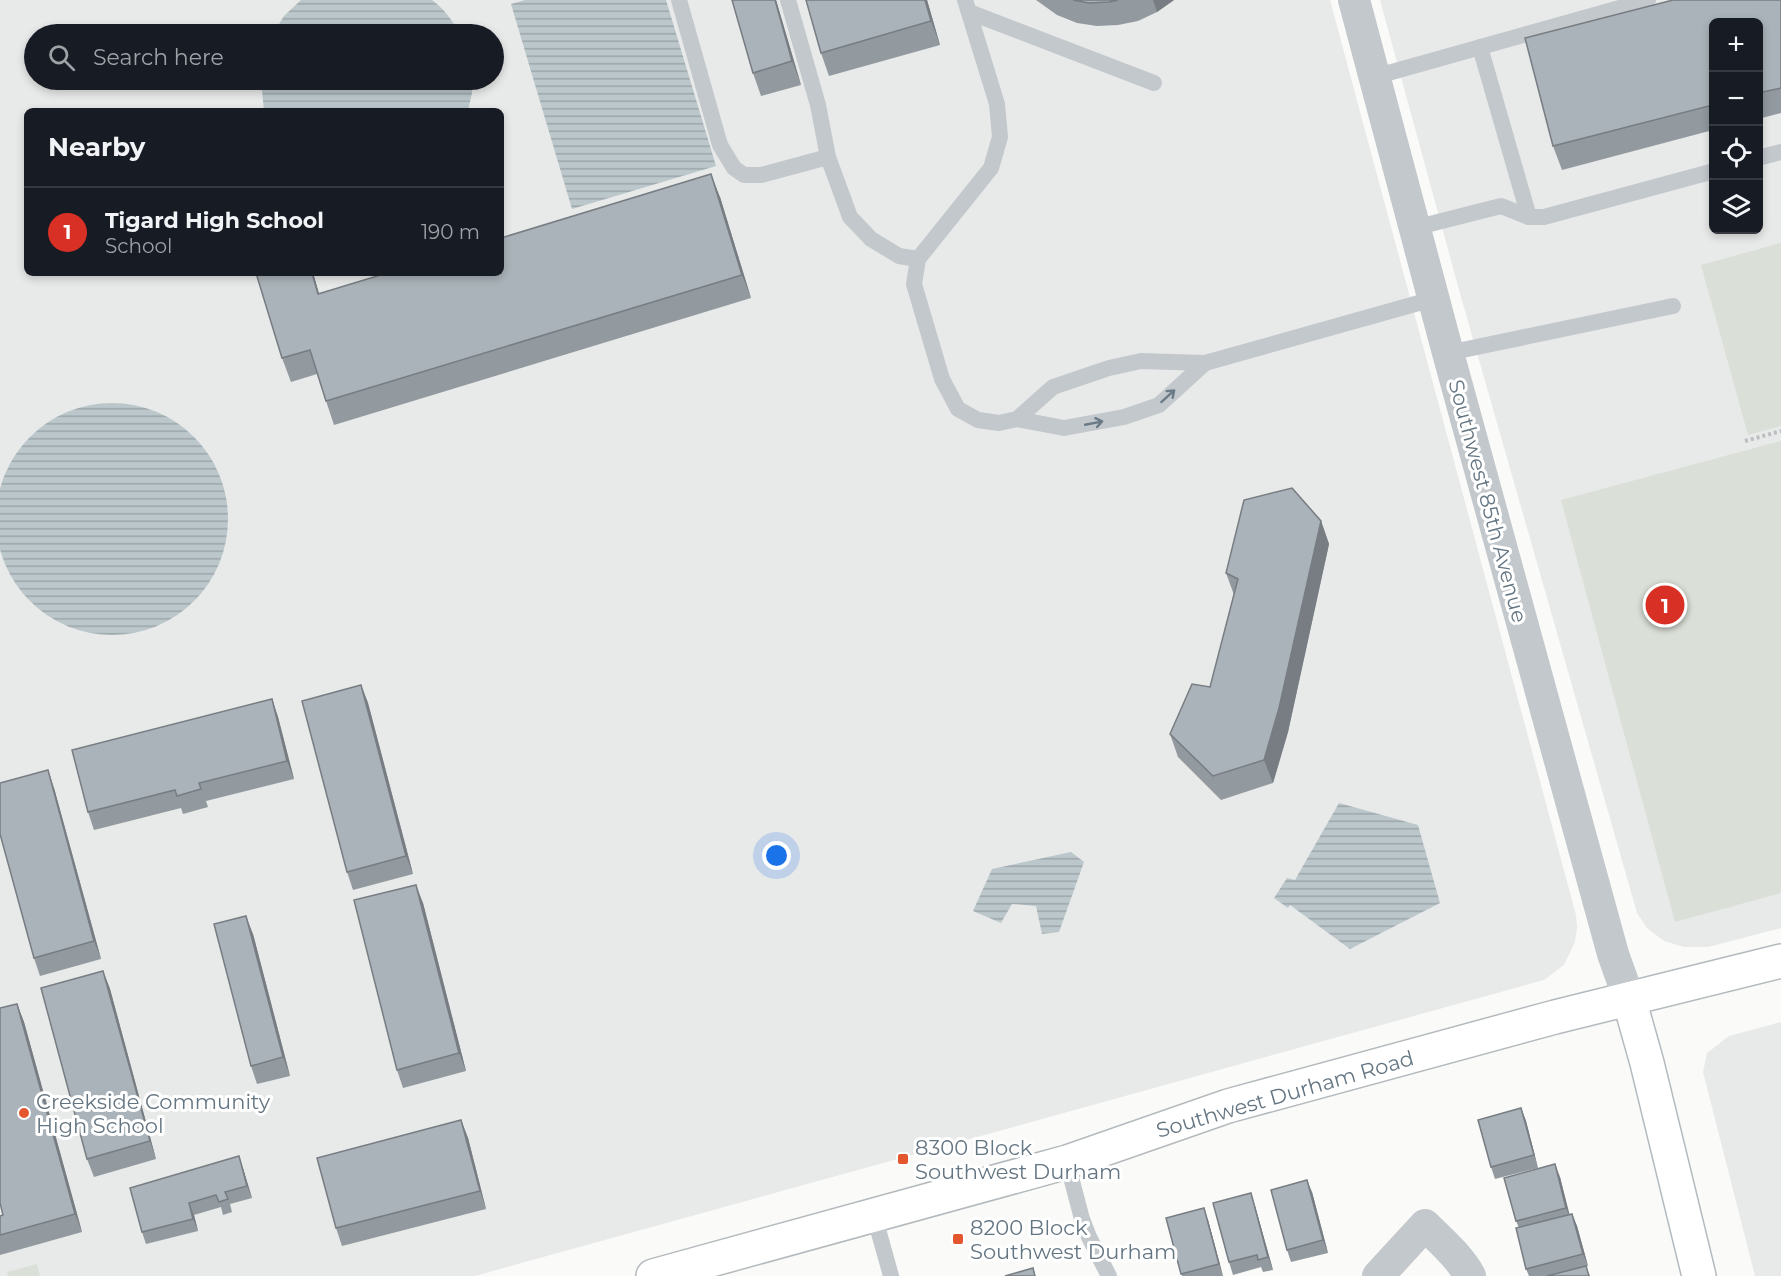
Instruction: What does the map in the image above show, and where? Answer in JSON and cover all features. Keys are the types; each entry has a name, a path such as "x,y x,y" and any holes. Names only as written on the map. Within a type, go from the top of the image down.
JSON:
{"main road":[{"name":"Southwest Durham Road","path":"652,1276 1067,1162 1228,1106 1555,1017 1781,961"},
{"path":"1629,999 1699,1276"}],"street":[{"name":"Southwest 85th Avenue","path":"1354,0 1433,299 1613,954 1629,999"},
{"path":"1378,1276 1425,1226 1454,1253 1470,1276"}],"lane":[{"path":"679,0 720,145 734,168 744,175 761,175 828,157"},
{"path":"788,0 819,105 828,157 850,217 871,238 899,256 918,259"},
{"path":"1374,77 1648,0"},
{"path":"967,6 1154,83"},
{"path":"967,6 997,104 1000,137 991,168 918,259 914,284 942,379 958,409 978,420 999,423 1017,419 1065,428 1124,417 1159,405 1205,363"},
{"path":"1480,47 1529,217"},
{"path":"1763,157 1781,152"},
{"path":"1414,228 1502,206 1529,217 1544,217 1709,172"},
{"path":"1017,419 1053,387 1109,368 1141,361 1205,363 1433,299"},
{"path":"1448,353 1673,306"},
{"path":"1067,1162 1082,1219 1109,1276"},
{"path":"874,1215 891,1276"}],"path":[{"path":"1745,441 1781,431"}],"shaded area":[{"path":"0,0 1330,0 1576,915 1575,942 1564,965 1544,980 475,1276 0,1276"},
{"path":"301,0 432,0 454,24 279,24"},
{"path":"525,0 666,0 716,166 572,209 511,4"},
{"path":"1380,0 1781,0 1781,928 1708,947 1684,947 1664,941 1647,928 1637,913 1461,297"},
{"path":"262,90 472,90 469,108 264,108"},
{"path":"112,403 146,408 176,423 194,437 208,455 219,475 228,519 223,553 208,583 194,601 176,615 156,626 123,634 112,635 78,630 48,615 30,601 16,583 5,563 -1,542 1,485 16,455 30,437 58,417 78,408 101,404"},
{"path":"1339,803 1418,825 1440,903 1350,949 1290,905 1288,908 1274,898 1287,878 1295,880"},
{"path":"1071,852 1084,862 1059,932 1042,934 1036,906 1012,904 1001,923 973,911 992,869"},
{"path":"1781,1022 1781,1276 1755,1276 1703,1072 1707,1053 1729,1036"}],"green space":[{"path":"1781,243 1781,426 1748,435 1701,265"},
{"path":"1781,441 1781,893 1675,922 1561,500"},
{"path":"37,1264 40,1276 8,1276 7,1272"}],"building":[{"path":"732,0 775,0 792,61 753,73"},
{"path":"806,0 925,0 931,21 821,53"},
{"path":"1073,0 1118,0 1089,3"},
{"path":"1673,0 1781,0 1781,88 1763,92 1763,18 1709,18 1709,106 1553,146 1525,38"},
{"path":"711,174 742,275 326,401 310,350 282,358 257,276 313,276 318,294 377,276 504,276 504,237"},
{"path":"1292,488 1321,521 1279,708 1264,760 1213,776 1170,734 1192,684 1210,687 1238,579 1226,573 1244,500"},
{"path":"361,685 406,856 347,872 302,701"},
{"path":"272,699 287,761 199,783 201,789 177,796 175,790 88,812 72,750"},
{"path":"48,770 94,941 34,958 0,834 0,783"},
{"path":"416,885 459,1053 397,1070 354,900"},
{"path":"246,916 283,1057 251,1066 214,924"},
{"path":"103,971 150,1141 87,1159 41,988"},
{"name":"Creekside Community High School","path":"17,1004 75,1214 0,1235 0,1216 3,1215 0,1203 0,1008"},
{"path":"1521,1108 1534,1155 1491,1167 1478,1120"},
{"path":"461,1120 480,1191 336,1228 317,1158"},
{"path":"239,1156 247,1186 225,1192 228,1199 219,1202 216,1195 189,1203 193,1219 142,1232 130,1188"},
{"path":"1555,1164 1566,1208 1516,1221 1504,1178"},
{"path":"1307,1180 1323,1240 1287,1250 1271,1190"},
{"path":"1251,1193 1268,1257 1258,1260 1257,1255 1229,1262 1213,1203"},
{"path":"1204,1208 1219,1264 1181,1274 1166,1218"},
{"path":"1572,1214 1583,1254 1526,1269 1516,1228"},
{"path":"1586,1266 1589,1276 1547,1276"},
{"path":"1033,1268 1035,1276 1005,1276"}],"place":[{"name":"Tigard High School","path":"1665,605"},
{"name":"Creekside Community High School","path":"24,1113"},
{"name":"8300 Block Southwest Durham","path":"903,1159"},
{"name":"8200 Block Southwest Durham","path":"958,1239"}]}
